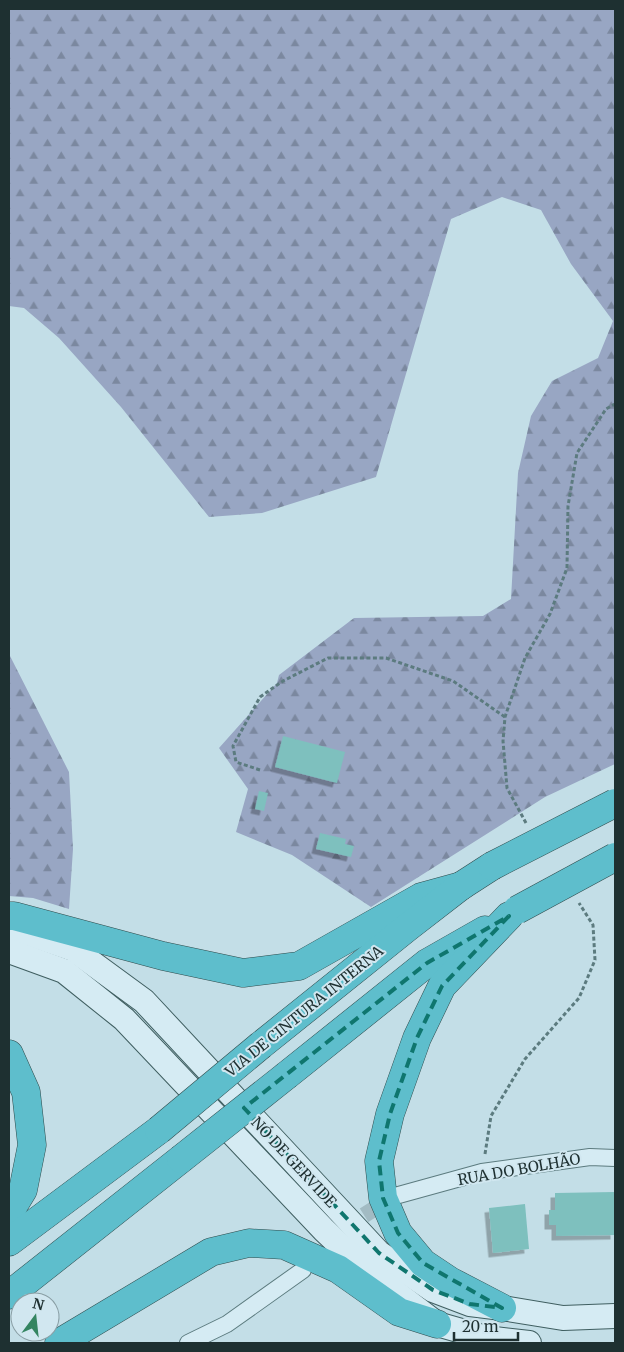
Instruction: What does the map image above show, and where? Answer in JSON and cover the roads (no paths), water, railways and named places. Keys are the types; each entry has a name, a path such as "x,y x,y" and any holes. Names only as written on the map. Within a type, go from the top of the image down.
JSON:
{"highway":[{"name":"VIA DE CINTURA INTERNA","path":"9,1242 159,1130 261,1045 461,886 492,866 615,803"},
{"path":"9,1295 428,963 513,913 615,857"},
{"path":"9,916 163,956 244,973 299,966 421,898 461,886"},
{"path":"502,1308 450,1281 423,1263 398,1233 383,1198 379,1161 390,1114 417,1038 442,986 513,913"},
{"path":"9,1054 26,1092 32,1145 23,1190 9,1213"},
{"path":"59,1343 211,1252 249,1243 284,1245 338,1269 399,1312 437,1324"}],"main road":[{"name":"NÓ DE GERVIDE","path":"9,927 73,949 144,1001 379,1253 433,1290 470,1304 563,1318 615,1316"},
{"name":"NÓ DE GERVIDE","path":"9,951 64,970 124,1020 364,1270 437,1324 486,1338 530,1343"}],"street":[{"name":"RUA DO BOLHÃO","path":"395,1196 482,1172 590,1157 615,1158"},
{"path":"188,1343 228,1324 303,1270"}],"tunnel":[{"path":"346,1231 363,1216 391,1198"}]}
